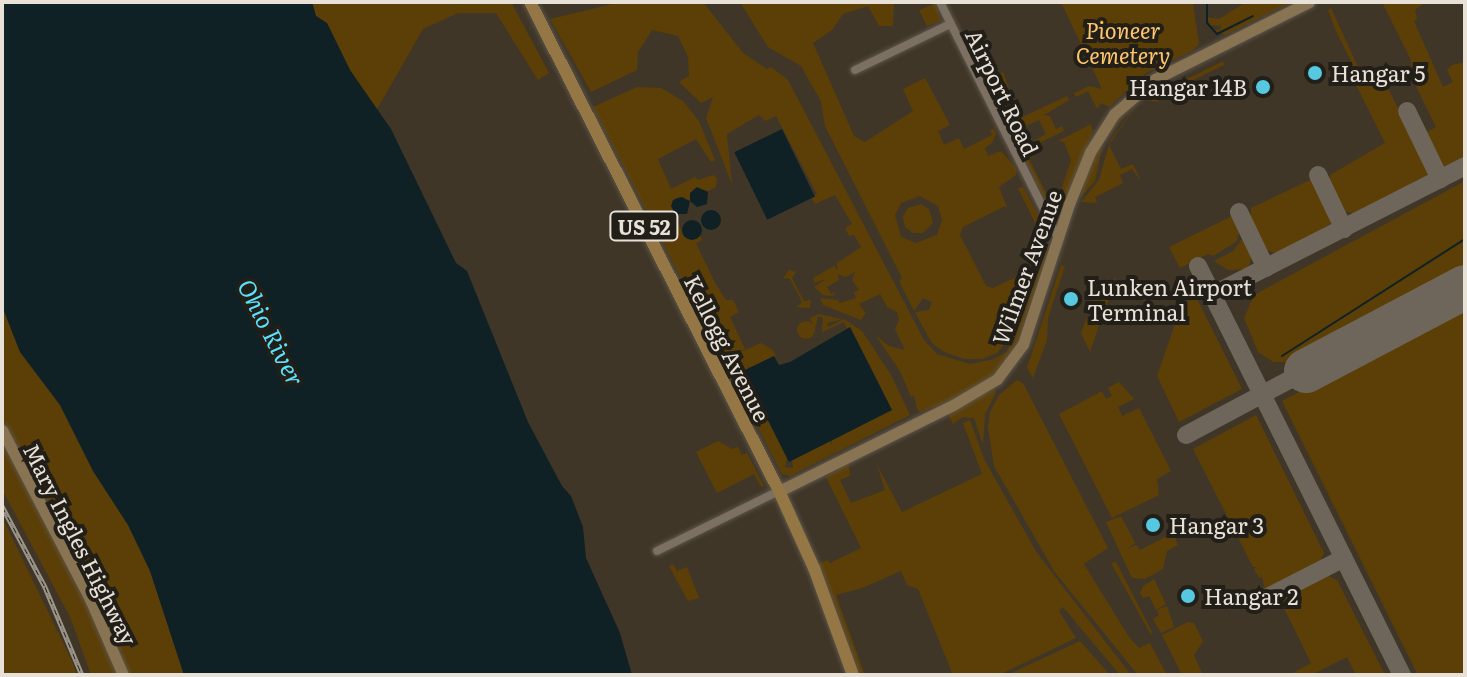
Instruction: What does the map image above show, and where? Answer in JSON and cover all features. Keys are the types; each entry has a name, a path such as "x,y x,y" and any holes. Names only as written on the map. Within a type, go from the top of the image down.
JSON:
{"main road":[{"name":"Kellogg Avenue","path":"530,2 779,491 814,568 853,675"}],"street":[{"name":"Airport Road","path":"940,2 1058,238"},
{"name":"Wilmer Avenue","path":"657,551 953,405 997,379 1023,344 1090,152 1105,126 1126,101 1155,79 1309,2"},
{"path":"855,70 950,24"},
{"name":"Mary Ingles Highway","path":"2,430 90,599 123,675"}],"green space":[{"path":"312,2 511,2 549,73 538,80 496,13 458,13 423,29 376,111 350,70 327,23 316,16"},
{"path":"621,2 703,2 743,53 767,69 771,67 788,80 924,340 937,354 970,364 994,359 1006,352 1015,337 1045,250 1049,251 1018,342 994,375 949,401 920,412 917,409 914,396 911,397 900,371 876,336 889,346 905,350 895,329 899,320 897,312 887,307 880,294 859,304 866,313 861,320 823,305 820,298 838,300 840,303 856,298 854,292 859,290 852,280 855,272 846,277 837,274 839,280 827,287 831,294 835,292 833,296 823,295 814,287 826,279 811,284 815,282 813,278 834,266 838,271 837,263 861,247 845,228 852,224 835,195 815,204 812,198 817,194 776,116 765,121 759,115 727,134 732,184 706,118 713,97 701,103 679,82 689,76 688,57 678,36 652,30 638,52 637,70 591,92 550,19"},
{"path":"740,2 894,2 893,26 879,26 868,6 843,14 832,30 813,43 854,136 865,142 913,111 903,89 925,78 950,125 938,131 944,145 959,138 964,149 992,135 990,130 994,129 996,134 992,143 985,148 988,156 1001,151 1016,168 1016,175 999,187 1008,210 1005,206 963,227 960,235 986,286 993,288 1025,273 1030,282 1010,337 997,353 982,359 964,359 944,352 931,342 915,312 929,310 932,302 923,298 914,311 899,281 902,278 825,126 821,101 801,66 768,47","holes":["920,196 938,206 942,220 937,235 916,243 901,237 895,215 901,203"]},
{"name":"Pioneer Cemetery","path":"1061,2 1193,2 1199,44 1192,51 1146,73 1109,107 1101,103 1097,109 1088,91 1076,97 1074,93 1089,86 1102,89"},
{"path":"1246,2 1292,2 1225,35 1212,30 1220,30 1221,26 1210,25 1207,17 1219,19"},
{"path":"1382,2 1426,2 1415,10 1417,19 1414,21 1443,87 1453,82 1447,70 1452,65 1465,62 1465,156 1445,166 1439,165 1412,108 1414,105 1427,132 1436,127 1411,76 1411,60"},
{"path":"936,3 941,21 927,26 919,10"},
{"path":"1331,8 1365,82 1376,78 1390,92 1428,170 1427,176 1355,214 1344,211 1329,182 1330,175 1385,143 1357,87 1359,77 1335,29 1328,10"},
{"path":"1223,61 1224,65 1157,98 1159,102 1145,100"},
{"path":"1003,72 1009,88 994,97 986,80"},
{"path":"637,87 661,88 683,101 699,121 715,160 711,162 696,139 658,159 671,189 695,177 698,180 713,175 717,178 716,187 708,191 694,188 689,202 684,197 675,198 673,212 684,236 690,239 700,235 702,240 696,243 715,283 726,300 733,300 739,312 730,317 745,349 736,354 761,343 773,350 777,359 774,356 750,368 747,364 749,369 743,372 787,458 785,467 793,468 792,460 830,441 832,445 832,440 892,410 850,327 847,329 844,322 822,332 823,318 818,316 815,329 810,318 818,314 842,319 827,323 828,327 844,319 862,331 891,375 910,415 790,476 782,474 593,107"},
{"path":"1067,96 1069,100 1044,115 1050,116 1056,129 1062,126 1064,131 1037,144 1035,140 1046,134 1039,120 1015,131 1014,137 1005,120 1009,118 1012,122"},
{"path":"1139,102 1109,145 1121,169 1133,164 1141,181 1132,169 1120,175 1123,183 1095,197 1097,203 1081,202 1099,180 1110,141"},
{"path":"1129,108 1103,144 1095,181 1080,198 1092,156 1113,121"},
{"path":"1091,124 1093,131 1062,212 1051,211 1023,157 1034,156 1029,159 1050,201 1058,199 1071,160 1064,142 1058,141"},
{"path":"1310,180 1327,205 1332,223 1279,254 1266,250 1251,220 1251,208"},
{"path":"1465,181 1465,270 1292,362 1273,362 1258,352 1244,318 1254,295"},
{"path":"1023,187 1049,235 1043,239 1018,188"},
{"path":"921,204 929,209 933,223 923,233 913,233 905,227 903,217 908,208"},
{"path":"1232,216 1240,232 1236,242 1213,256 1208,254 1180,268 1169,247"},
{"path":"1243,238 1252,256 1248,269 1228,270 1214,261 1233,251"},
{"path":"1061,265 1065,266 1048,318 1047,340 1033,378 1027,368"},
{"path":"789,270 796,272 792,278 804,301 811,300 810,308 797,307 802,302 790,279 783,278"},
{"path":"1116,278 1105,310 1092,301 1097,288"},
{"path":"1196,297 1242,389 1179,422 1157,376 1182,304"},
{"path":"1465,304 1465,675 1418,675 1282,401"},
{"path":"2,306 20,352 60,405 93,471 128,525 150,571 184,675 126,675 2,421"},
{"path":"1087,317 1102,317 1090,352 1081,333"},
{"path":"806,321 815,330 806,339 797,330"},
{"path":"1017,380 1023,383 1108,548 1084,564 1129,637 1139,648 1150,643 1167,675 1138,675 1054,571 994,466 988,427 990,412 999,395"},
{"path":"1119,382 1134,399 1118,407 1122,416 1139,408 1171,471 1157,479 1159,495 1112,518 1059,414 1102,391 1106,399 1112,396 1108,388"},
{"path":"994,389 996,393 985,414 983,445 974,418 963,417 953,424 948,414"},
{"path":"1256,415 1324,553 1319,563 1265,590 1262,577 1259,578 1254,569 1257,567 1253,567 1193,449"},
{"path":"970,420 984,459 1037,553 1131,675 1120,675 1063,607 1059,611 1076,638 999,675 953,675 918,589 907,585 901,571 862,588 836,595 865,675 859,672 819,563 828,560 830,563 861,548 826,477 849,463 850,476 840,480 851,503 885,490 877,465 902,512 982,474 963,423"},
{"path":"2,439 119,675 91,675 71,619 2,489"},
{"path":"718,441 732,449 738,447 742,455 747,453 764,486 761,487 754,474 717,493 696,452"},
{"path":"1121,516 1135,543 1127,549 1136,545 1140,550 1173,533 1178,545 1167,551 1163,569 1145,579 1132,578 1106,522"},
{"path":"2,517 72,661 77,675 2,675"},
{"path":"1116,562 1152,632 1151,635 1111,563"},
{"path":"673,564 677,571 687,567 699,598 688,601 669,566"},
{"path":"1326,575 1337,580 1385,675 1356,675 1347,657 1311,675 1289,675 1311,663 1282,604 1273,608 1271,603"},
{"path":"1154,579 1166,604 1156,610 1149,596 1143,598 1140,593 1143,586"},
{"path":"1167,606 1174,627 1161,633 1153,619 1159,616 1157,610"},
{"path":"1188,622 1194,623 1203,641 1194,655 1202,673 1198,675 1182,675 1162,635"},
{"path":"1080,641 1110,675 1007,675"}],"water":[{"name":"Ohio River","path":"2,2 312,2 316,16 327,23 350,70 391,129 456,263 467,271 528,422 562,486 571,496 583,527 586,558 620,633 632,675 184,675 150,571 128,525 93,471 60,405 20,352 2,306"},
{"path":"782,129 815,196 767,220 734,152"},
{"path":"697,187 708,192 707,204 697,207 690,201 690,193"},
{"path":"681,197 690,201 687,214 675,214 671,206 673,200"},
{"path":"711,210 718,213 721,220 718,227 711,230 704,227 701,220 704,213"},
{"path":"692,220 699,223 702,230 699,237 692,240 685,237 682,230 685,223"},
{"path":"850,327 892,410 789,462 743,371 774,356 779,365 790,362"}],"waterway":[{"path":"1207,2 1207,23 1217,34 1253,16"},
{"path":"1282,356 1465,239"}],"taxiway":[{"path":"1407,111 1440,179"},
{"path":"1212,295 1465,166"},
{"path":"1318,175 1344,229"},
{"path":"1239,212 1266,268"},
{"path":"1198,266 1402,675"},
{"path":"1186,435 1306,371"},
{"path":"1268,597 1344,558"}],"runway":[{"path":"1306,371 1465,287"}],"railway":[{"path":"2,506 45,587 82,675"}],"place":[{"name":"Hangar 5","path":"1315,73"},
{"name":"Hangar 14B","path":"1263,87"},
{"name":"Lunken Airport Terminal","path":"1071,299"},
{"name":"Hangar 3","path":"1153,525"},
{"name":"Hangar 2","path":"1188,596"}]}
